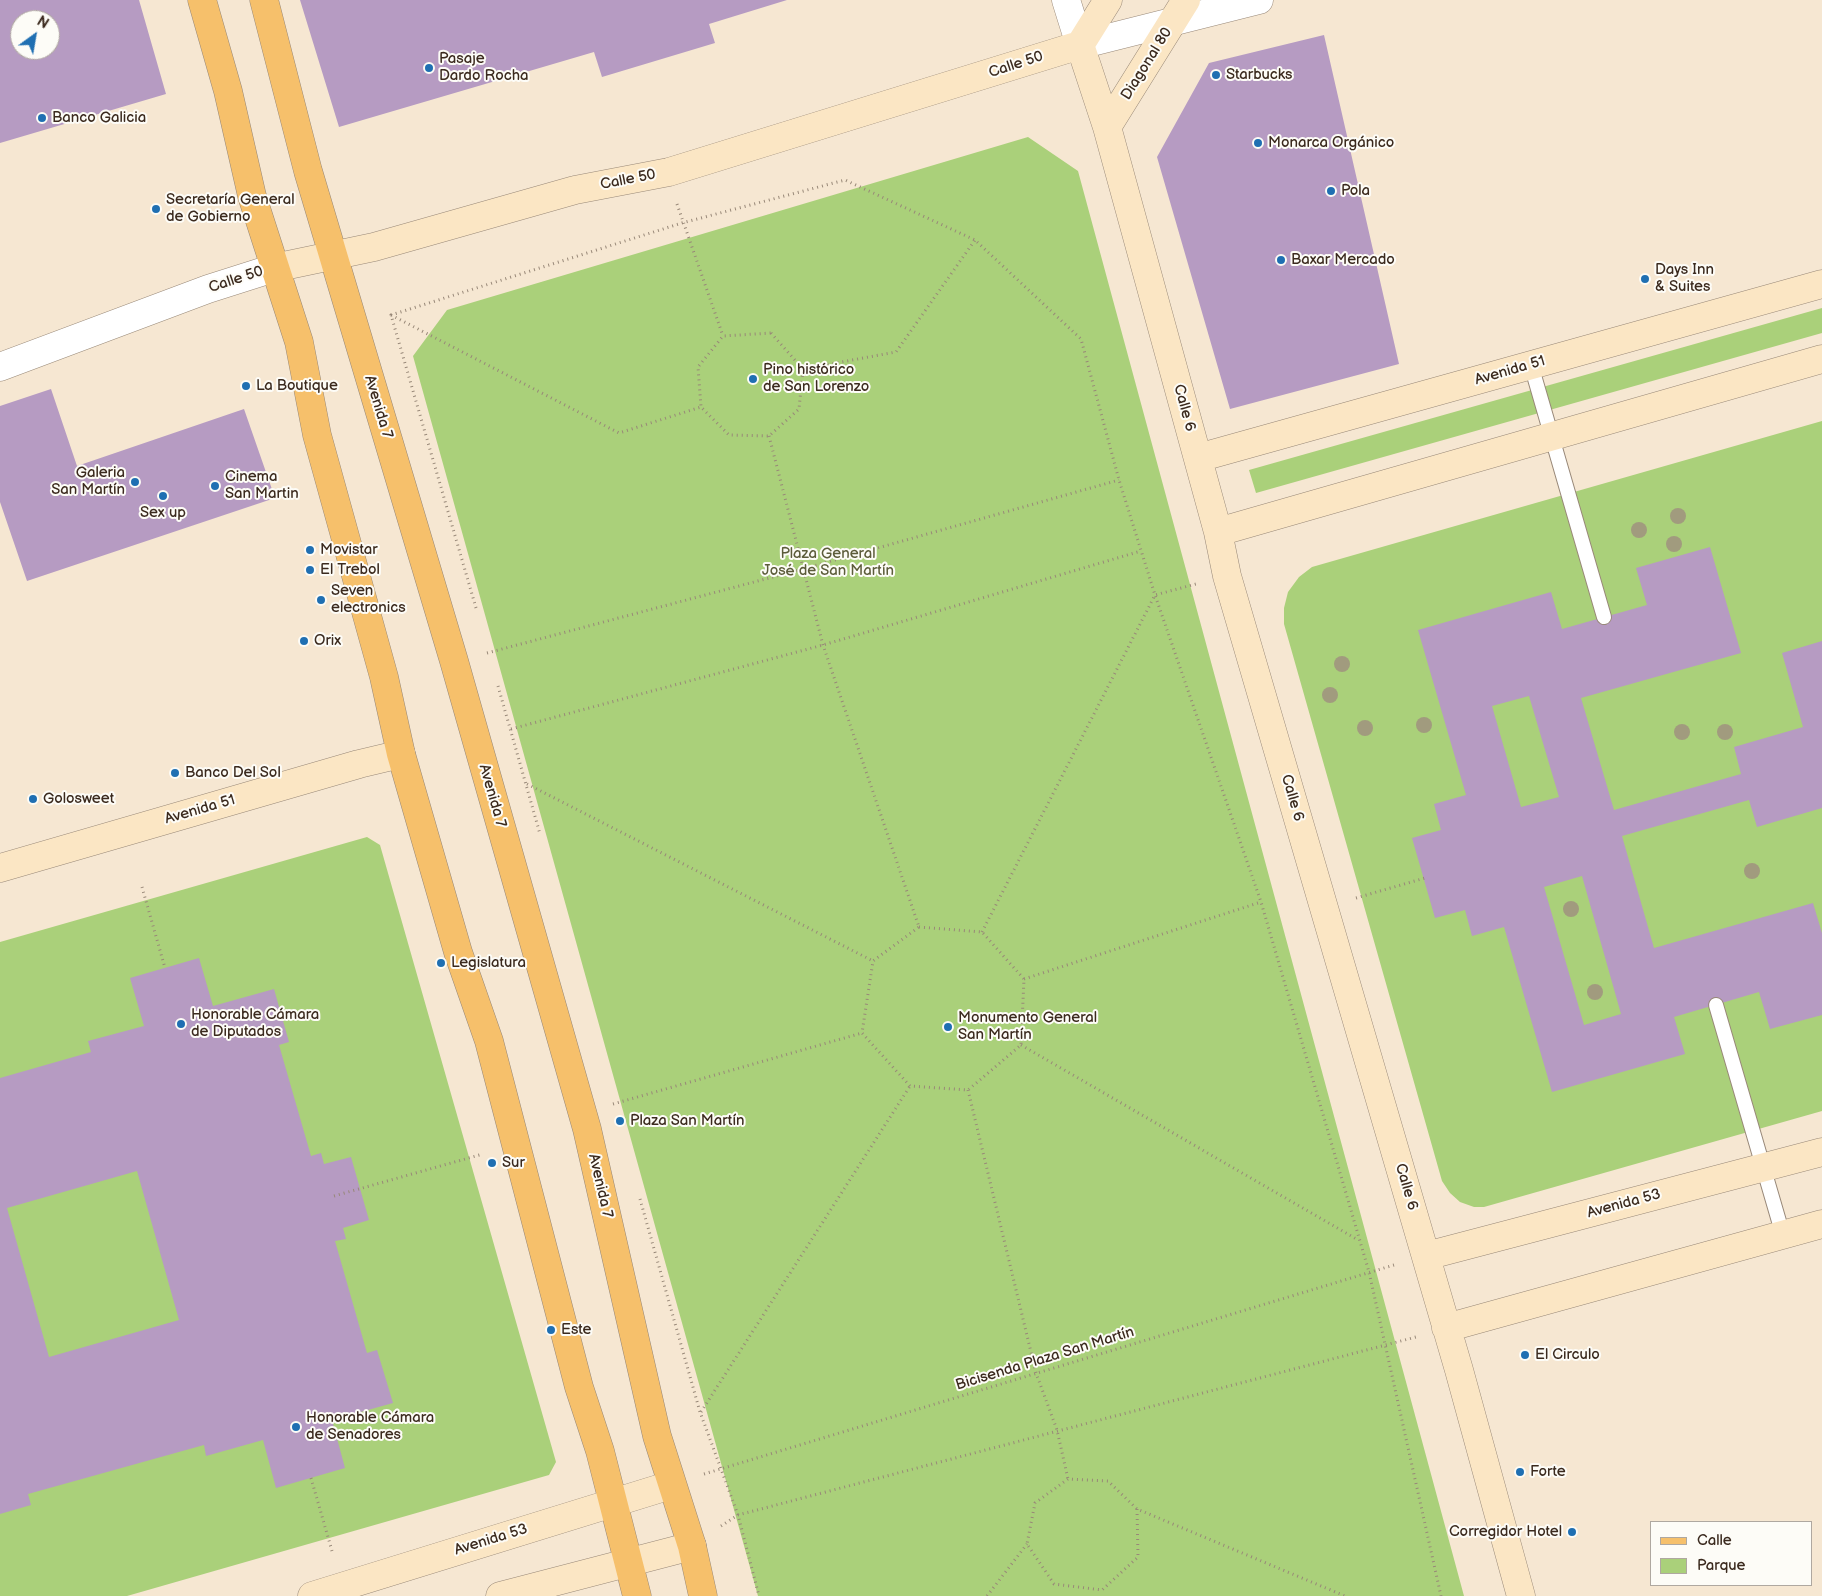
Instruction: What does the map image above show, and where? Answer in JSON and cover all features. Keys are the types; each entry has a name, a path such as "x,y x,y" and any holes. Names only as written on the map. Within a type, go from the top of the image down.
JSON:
{"main road":[{"path":"202,0 228,91 252,196 299,342 318,435 384,676 401,754 458,952 489,1041 579,1386 600,1450 637,1596"},
{"name":"Avenida 7","path":"264,0 308,171 454,661 587,1129 655,1426 671,1485 692,1546 703,1596"}],"street":[{"name":"Calle 6","path":"1066,0 1107,127 1218,532 1227,576 1426,1256 1522,1596"},
{"path":"1080,44 1108,0"},
{"name":"Calle 50","path":"0,367 208,289 274,268 334,257 575,190 669,172 1080,44 1179,11 1259,0"},
{"name":"Diagonal 80","path":"1107,127 1179,11"},
{"name":"Avenida 51","path":"1198,458 1822,284"},
{"path":"1218,532 1822,359"},
{"name":"Avenida 51","path":"0,868 359,764 401,754"},
{"name":"Avenida 53","path":"1426,1256 1822,1152"},
{"path":"1446,1328 1822,1224"},
{"name":"Avenida 53","path":"312,1596 671,1485"},
{"path":"500,1596 692,1546"}],"lane":[{"path":"1531,365 1604,617"},
{"path":"1716,1005 1783,1234"}],"path":[{"path":"669,172 682,223 723,336"},
{"path":"391,315 682,223 845,180 976,240 1081,338 1119,480 1155,595 1261,902 1359,1240 1370,1272 1441,1596"},
{"path":"803,369 896,352 976,240"},
{"path":"391,315 619,433 701,407"},
{"path":"391,315 478,615"},
{"path":"771,333 803,369 799,409 769,436 729,435 701,407 698,367 723,336 771,333"},
{"path":"769,436 823,645 919,927"},
{"path":"454,661 803,569 1119,480"},
{"path":"511,729 823,645 1141,551"},
{"path":"982,932 1155,595 1227,576"},
{"path":"486,644 491,662"},
{"path":"497,682 542,840"},
{"path":"492,793 527,784 873,961"},
{"path":"1351,900 1425,878"},
{"path":"142,887 165,968"},
{"path":"1024,979 1261,902"},
{"path":"919,927 982,932 1024,979 1021,1045 968,1090 910,1086 862,1033 873,961 919,927"},
{"path":"613,1104 862,1033"},
{"path":"1021,1045 1359,1240"},
{"path":"700,1412 910,1086"},
{"path":"968,1090 1036,1373 1056,1430 1068,1479"},
{"path":"610,1094 615,1113"},
{"path":"334,1196 483,1154"},
{"path":"639,1197 700,1412 738,1515 759,1596"},
{"name":"Bicisenda Plaza San Martín","path":"671,1485 720,1468 1426,1256"},
{"path":"692,1546 738,1515 1056,1430 1387,1346 1446,1328"},
{"path":"311,1478 332,1552"},
{"path":"987,1596 1027,1544 1035,1503 1068,1479 1108,1481 1137,1509 1345,1596"},
{"path":"1027,1544 1054,1584 1102,1590 1138,1557 1137,1509"}],"green space":[{"name":"Plaza General José de San Martín","path":"1028,137 1078,171 1464,1596 758,1596 413,356 447,310"},
{"path":"1822,308 1822,333 1256,493 1249,470"},
{"path":"1822,421 1822,1111 1484,1207 1474,1207 1460,1202 1450,1193 1442,1181 1284,624 1284,608 1288,592 1299,577 1312,567"},
{"path":"367,837 380,845 556,1462 549,1475 127,1596 0,1596 0,942"}],"building":[{"path":"0,0 139,0 166,94 0,143"},
{"name":"Pasaje Dardo Rocha","path":"300,0 787,0 709,24 715,43 602,77 594,52 339,127"},
{"name":"Baxar Mercado","path":"1324,35 1399,364 1230,409 1157,157 1209,63"},
{"name":"Galeria San Martín","path":"51,389 77,466 244,409 275,498 27,581 0,502 0,406"},
{"path":"1710,547 1741,653 1581,698 1614,810 1741,774 1734,747 1803,727 1782,653 1822,641 1822,808 1757,827 1749,800 1622,836 1654,948 1813,903 1822,933 1822,1015 1770,1029 1759,992 1674,1017 1685,1054 1552,1092 1504,927 1472,936 1465,910 1435,918 1412,838 1441,830 1434,804 1466,795 1418,630 1551,592 1562,629 1647,605 1636,568","holes":["1529,696 1559,797 1521,807 1492,706","1582,876 1621,1014 1584,1025 1544,887"]},
{"path":"199,958 213,1006 274,989 289,1042 279,1045 311,1156 321,1153 324,1164 351,1157 369,1220 343,1228 346,1239 335,1241 367,1353 377,1350 393,1403 332,1420 345,1468 276,1488 263,1440 206,1456 204,1445 28,1494 31,1505 0,1514 0,1078 91,1052 88,1041 144,1026 130,978","holes":["137,1171 179,1320 49,1357 7,1208"]}],"place":[{"name":"Pasaje Dardo Rocha","path":"429,68"},
{"name":"Starbucks","path":"1216,75"},
{"name":"Banco Galicia","path":"42,118"},
{"name":"Monarca Orgánico","path":"1258,143"},
{"name":"Pola","path":"1331,191"},
{"name":"Secretaría General de Gobierno","path":"156,209"},
{"name":"Baxar Mercado","path":"1281,260"},
{"name":"Days Inn & Suites","path":"1645,279"},
{"name":"Pino histórico de San Lorenzo","path":"753,379"},
{"name":"La Boutique","path":"246,386"},
{"name":"Galeria San Martín","path":"135,482"},
{"name":"Cinema San Martin","path":"215,486"},
{"name":"Sex up","path":"163,496"},
{"name":"Movistar","path":"310,550"},
{"name":"El Trebol","path":"310,570"},
{"name":"Seven electronics","path":"321,600"},
{"name":"Orix","path":"304,641"},
{"name":"Banco Del Sol","path":"175,773"},
{"name":"Golosweet","path":"33,799"},
{"name":"Legislatura","path":"441,963"},
{"name":"Honorable Cámara de Diputados","path":"181,1024"},
{"name":"Monumento General San Martín","path":"948,1027"},
{"name":"Plaza San Martín","path":"620,1121"},
{"name":"Sur","path":"492,1163"},
{"name":"Este","path":"551,1330"},
{"name":"El Circulo","path":"1525,1355"},
{"name":"Honorable Cámara de Senadores","path":"296,1427"},
{"name":"Forte","path":"1520,1472"},
{"name":"Corregidor Hotel","path":"1572,1532"}]}
